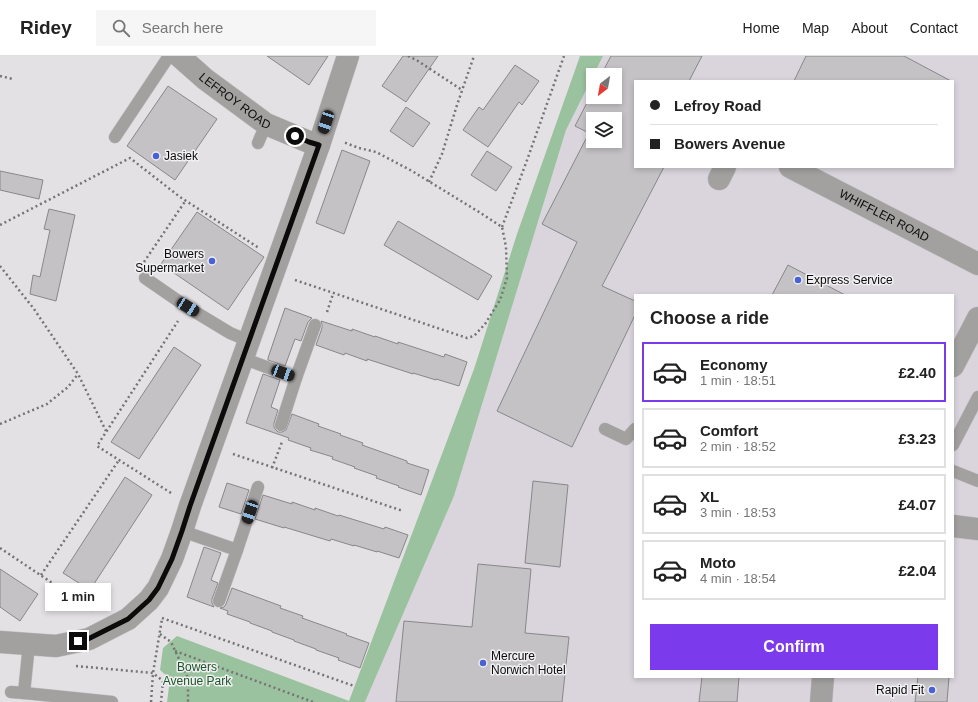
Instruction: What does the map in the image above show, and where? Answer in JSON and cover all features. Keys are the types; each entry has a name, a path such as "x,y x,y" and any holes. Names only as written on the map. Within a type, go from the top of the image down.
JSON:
{"street":[{"name":"LEFROY ROAD","path":"179,56 262,133 309,142 320,140"},
{"path":"0,642 56,646 88,639 128,619 149,600 158,588 172,559 182,531 320,140 348,56"},
{"name":"WHIFFLER ROAD","path":"792,168 978,264"},
{"path":"954,364 978,318"},
{"path":"954,526 978,529"},
{"path":"821,702 823,678"}],"lane":[{"path":"115,137 168,56"},
{"path":"145,278 230,333 246,350 296,378"},
{"path":"281,425 315,325"},
{"path":"954,443 978,396"},
{"path":"605,429 626,439 634,430"},
{"path":"954,470 978,481"},
{"path":"219,600 258,487"},
{"path":"182,531 237,550"},
{"path":"24,693 29,644"},
{"path":"12,692 112,702"}],"path":[{"path":"408,56 462,90"},
{"path":"429,182 442,154 474,56"},
{"path":"0,225 130,158 186,200 268,254 276,265 341,296 467,338 474,336 485,324 500,300 507,278 506,247 502,227 564,56"},
{"path":"0,76 13,79"},
{"path":"320,140 376,152 429,182 502,227"},
{"path":"145,278 137,273 186,200"},
{"path":"0,266 34,309 78,374 106,432"},
{"path":"188,307 97,446 190,506"},
{"path":"0,424 47,404 68,387 78,374"},
{"path":"272,468 284,435 281,425"},
{"path":"212,446 272,468 403,511"},
{"path":"42,575 119,460"},
{"path":"0,548 116,625"},
{"path":"151,702 153,673 162,618 354,686"},
{"path":"160,634 170,642 188,678 188,702"},
{"path":"175,650 313,702"},
{"path":"75,666 153,673 163,681 161,702"}],"shaded area":[{"path":"603,56 978,56 978,702 365,702 454,496 566,130 586,90 586,104 622,104 622,68 597,68"}],"green space":[{"name":"Bowers Avenue Park","path":"580,56 603,56 597,68 586,68 586,90 566,130 454,496 365,702 167,702 170,679 160,670 163,648 177,636 349,701 474,369 517,234"}],"building":[{"path":"267,56 328,56 309,85"},
{"path":"403,56 438,56 406,102 382,86"},
{"path":"611,56 702,56 690,80 634,80 634,168 663,168 602,286 634,301 634,317 572,447 497,411 577,242 542,224 586,139 586,148 622,148 622,112 586,112 586,132 575,126 586,104 622,104 622,68 605,68"},
{"path":"806,56 904,56 949,80 794,80"},
{"path":"515,65 539,81 522,105 519,102 488,147 463,130 479,107 483,110"},
{"path":"168,86 217,119 175,180 127,146"},
{"path":"406,107 430,123 413,147 390,131"},
{"path":"342,150 370,161 344,234 316,223"},
{"path":"487,151 512,167 496,191 471,175"},
{"path":"0,171 43,180 39,199 0,190"},
{"path":"49,209 75,215 56,301 30,294 33,275 40,277 50,230 44,229"},
{"name":"Bowers Supermarket","path":"197,212 264,257 228,310 161,264"},
{"path":"398,221 492,276 478,300 384,245"},
{"name":"Express Service","path":"788,265 843,294 773,294"},
{"path":"285,308 312,318 308,322 301,341 295,339 285,366 268,360 268,358"},
{"path":"321,321 352,331 352,329 398,344 398,342 444,357 445,354 467,362 459,386 413,374 367,359 367,361 345,353 344,355 316,345 322,328"},
{"path":"174,347 201,365 139,459 111,442"},
{"path":"263,374 280,380 271,407 278,410 274,427 278,432 286,430 292,414 319,424 318,426 341,434 340,435 363,443 362,445 429,470 421,495 376,478 377,476 354,468 355,467 332,459 333,457 310,450 311,448 288,440 289,438 246,423"},
{"path":"125,477 152,495 90,590 63,573"},
{"path":"533,481 568,485 560,567 525,563"},
{"path":"227,483 249,490 241,514 219,507"},
{"path":"263,495 292,504 292,502 315,510 315,508 384,529 385,527 408,535 399,558 331,539 330,541 255,519"},
{"path":"204,547 221,553 211,580 218,583 212,599 214,607 187,597"},
{"name":"Mercure Norwich Hotel","path":"478,564 531,569 525,633 569,637 562,702 396,702 404,621 472,627"},
{"path":"0,569 38,594 20,621 0,607"},
{"path":"232,588 281,606 280,608 303,616 302,618 369,643 360,668 338,660 339,658 227,614 228,611 220,608 224,607 226,604"},
{"path":"702,678 739,678 737,702 699,702"},
{"name":"Rapid Fit","path":"918,678 949,678 947,702 915,702"}],"place":[{"name":"Jasiek","path":"156,156"},
{"name":"Bowers Supermarket","path":"212,261"},
{"name":"Express Service","path":"798,280"},
{"name":"Mercure Norwich Hotel","path":"483,663"},
{"name":"Rapid Fit","path":"932,690"}],"route":[{"path":"78,641 88,639 128,619 149,600 158,588 172,559 242,358 269,287 319,145 295,136"}]}
